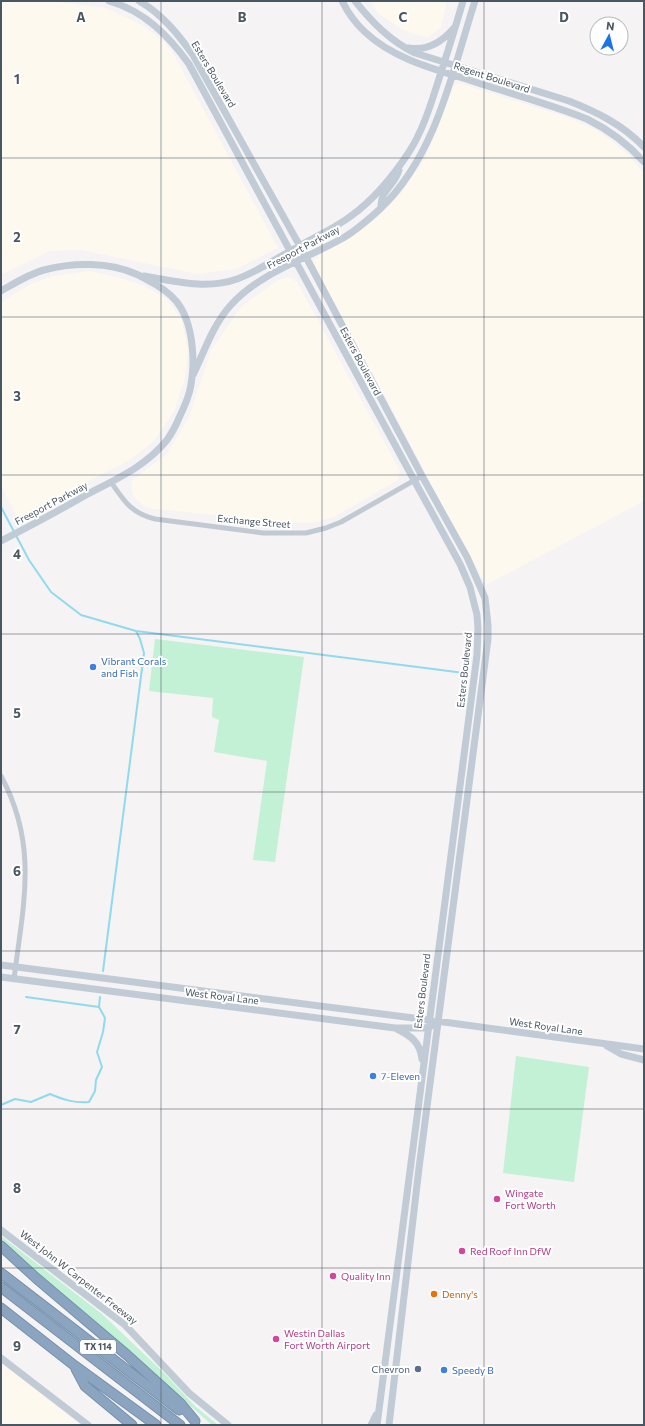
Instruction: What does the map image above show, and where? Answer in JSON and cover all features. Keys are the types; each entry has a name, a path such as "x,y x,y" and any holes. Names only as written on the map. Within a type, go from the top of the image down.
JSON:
{"highway":[{"path":"1,1246 180,1403 197,1423"},
{"name":"TX 114","path":"1,1273 197,1423"},
{"path":"1,1287 180,1425"},
{"name":"TX 114","path":"1,1308 75,1366 156,1425"},
{"path":"75,1366 85,1386 132,1425"}],"main road":[{"name":"Esters Boulevard","path":"109,1 132,10 153,23 176,45 189,64 460,564 470,587 477,615 478,647 377,1425"},
{"name":"Esters Boulevard","path":"139,1 158,14 176,32 193,55 306,256 422,476 473,569 485,598 488,639 438,1021 388,1425"},
{"name":"Regent Boulevard","path":"342,1 351,17 366,33 389,50 413,61 452,75 587,119 618,137 644,162"},
{"name":"Regent Boulevard","path":"354,1 388,37 404,48 415,53 568,100 590,109 606,117 624,129 644,147"},
{"name":"Freeport Parkway","path":"138,275 190,283 210,283 237,279 291,251 351,216 370,199 410,151 424,122 442,71 463,1"},
{"name":"Freeport Parkway","path":"1,541 134,470 147,460 168,438 187,401 192,377 217,324 231,305 242,294 257,283 296,261 345,237 382,207 396,192 427,143 434,128 452,75 474,1"},
{"path":"404,48 424,48 434,45 441,41 456,25"},
{"path":"382,207 382,198 397,177 399,166"},
{"path":"1,291 40,272 72,265 113,267 138,275 167,291 181,308 187,321 193,346 192,377"},
{"path":"464,573 473,569"},
{"name":"West Royal Lane","path":"1,965 644,1049"},
{"name":"West Royal Lane","path":"1,977 395,1028 428,1028"},
{"path":"428,1028 438,1021"},
{"path":"395,1028 415,1040 421,1053 423,1065"},
{"name":"West Royal Lane","path":"603,1044 622,1054 644,1060"},
{"name":"West John W Carpenter Freeway","path":"1,1230 125,1325 189,1393 228,1425"},
{"path":"1,1358 88,1425"},
{"path":"371,1425 379,1409"}],"street":[{"name":"Exchange Street","path":"111,482 127,504 134,510 144,516 155,519 263,533 306,533 326,528 357,513 422,476"},
{"path":"1,776 11,797 25,849 25,887 14,979"}],"shaded area":[{"path":"1,1 53,1 106,8 142,25 162,40 172,51 278,248 236,269 197,274 81,250 50,251 1,275"},
{"path":"371,1 447,1 441,28 427,38 403,30 378,13"},
{"path":"459,83 564,116 597,130 627,153 644,173 644,501 486,585 386,398 329,296 313,263 318,256 343,242 376,219 402,192 425,158 453,87"},
{"path":"90,271 117,277 142,285 166,298 181,318 188,349 185,378 174,411 153,442 128,461 17,517 1,486 1,302 31,284 53,276"},
{"path":"288,277 297,282 400,471 398,480 334,517 311,523 286,522 145,507 133,496 131,481 167,454 189,417 211,350 242,306 278,280"},
{"path":"1,1363 81,1425 1,1425"}],"green space":[{"path":"155,639 304,657 275,862 253,860 267,761 214,752 219,720 212,717 213,698 149,691"},
{"path":"516,1056 589,1067 574,1182 503,1173"},
{"path":"1,1236 102,1314 164,1373 195,1406 218,1425 212,1425 31,1267 1,1239"}],"waterway":[{"path":"1,507 29,560 51,592 81,615 136,631 464,673"},
{"path":"103,971 144,653 136,631"},
{"path":"26,997 99,1007"},
{"path":"1,1105 15,1099 31,1102 50,1094 69,1101 89,1102 95,1091 96,1080 102,1067 97,1052 103,1032 105,1018 99,1007 100,997"}],"place":[{"name":"Vibrant Corals and Fish","path":"93,667"},
{"name":"7-Eleven","path":"373,1076"},
{"name":"Wingate Fort Worth","path":"497,1199"},
{"name":"Red Roof Inn DfW","path":"462,1251"},
{"name":"Quality Inn","path":"333,1276"},
{"name":"Denny's","path":"434,1294"},
{"name":"Westin Dallas Fort Worth Airport","path":"276,1339"},
{"name":"Chevron","path":"418,1369"},
{"name":"Speedy B","path":"444,1370"}]}
